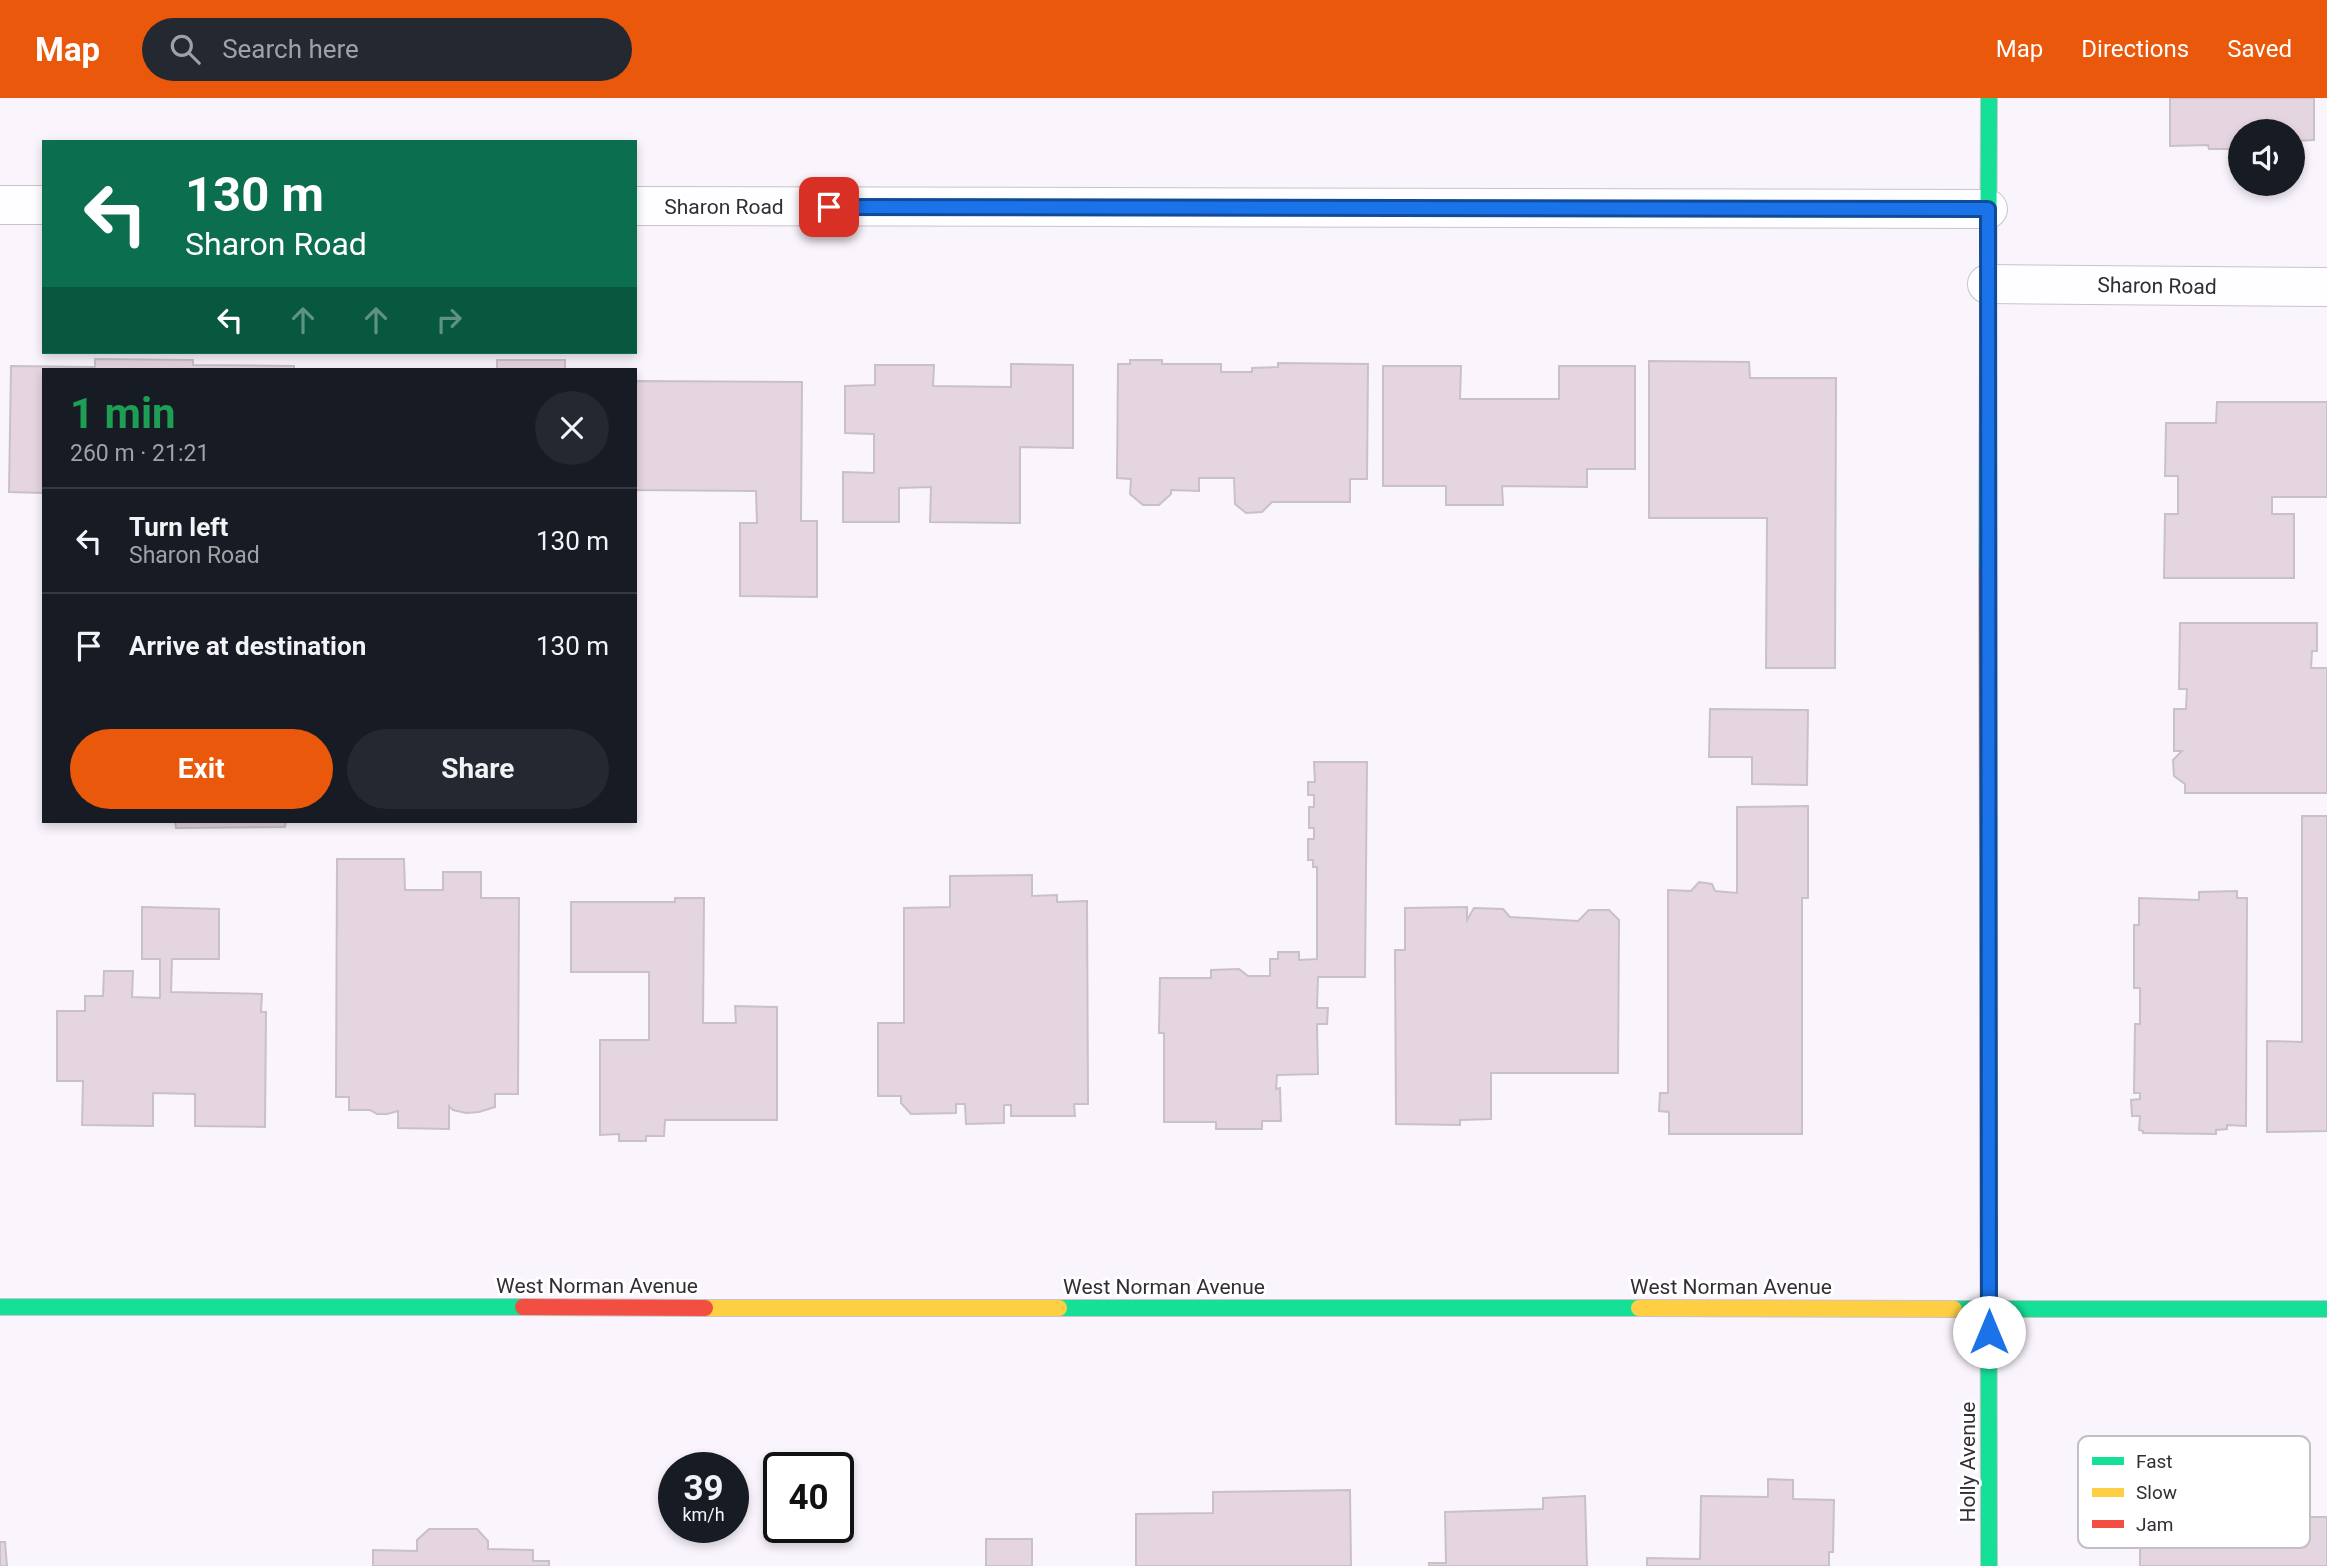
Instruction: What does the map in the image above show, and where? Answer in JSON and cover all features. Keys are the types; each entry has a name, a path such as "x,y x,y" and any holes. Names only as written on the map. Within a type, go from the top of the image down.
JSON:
{"street":[{"name":"Holly Avenue","path":"1989,98 1989,1566"},
{"path":"0,205 42,205"},
{"name":"Sharon Road","path":"637,206 1988,209"},
{"name":"Sharon Road","path":"1987,284 2327,287"},
{"name":"West Norman Avenue","path":"0,1307 2327,1309"}],"building":[{"path":"2170,98 2314,98 2314,140 2305,140 2305,119 2228,119 2228,149 2209,149 2208,145 2170,146"},
{"path":"95,359 193,360 193,365 294,368 42,368 42,493 9,492 11,366 95,367"},
{"path":"497,360 565,360 565,368 497,368"},
{"path":"1130,360 1162,360 1162,364 1221,364 1221,372 1252,372 1252,368 1278,367 1278,363 1368,364 1367,479 1350,479 1350,502 1272,502 1262,512 1246,513 1235,504 1234,478 1199,478 1199,491 1171,490 1171,494 1159,505 1143,505 1130,494 1131,479 1117,478 1118,364 1130,364"},
{"path":"1649,361 1749,362 1750,378 1836,378 1835,668 1766,668 1767,518 1649,518"},
{"path":"1011,364 1073,365 1073,448 1020,447 1020,523 930,522 931,487 899,488 899,522 843,522 843,472 874,473 874,434 845,433 845,386 875,385 875,365 934,365 933,386 1011,387"},
{"path":"1383,366 1461,366 1460,399 1559,399 1559,366 1635,366 1635,469 1587,469 1587,487 1502,486 1503,505 1446,505 1446,486 1383,486"},
{"path":"637,381 802,382 801,521 817,521 817,597 740,596 740,523 757,523 756,491 637,490"},
{"path":"2217,402 2327,402 2327,497 2272,497 2272,514 2294,514 2294,578 2164,578 2165,514 2178,514 2178,476 2165,476 2166,423 2216,423"},
{"path":"2180,623 2317,623 2317,651 2312,651 2311,668 2327,668 2327,793 2185,793 2185,784 2174,776 2173,760 2182,751 2174,751 2174,709 2186,709 2187,689 2179,689"},
{"path":"1710,709 1808,710 1807,785 1752,784 1752,757 1709,757"},
{"path":"1314,762 1367,762 1365,977 1318,977 1317,1008 1328,1008 1327,1024 1317,1024 1318,1074 1277,1075 1276,1089 1280,1088 1281,1121 1262,1121 1262,1129 1216,1129 1216,1122 1164,1122 1164,1033 1159,1033 1160,978 1211,978 1211,970 1239,969 1248,976 1270,976 1270,959 1278,959 1278,952 1299,952 1299,960 1317,959 1317,867 1313,867 1313,860 1308,860 1308,839 1314,839 1314,828 1309,828 1309,807 1314,807 1314,795 1308,795 1308,782 1315,782"},
{"path":"1808,806 1808,898 1802,898 1802,1134 1669,1134 1669,1112 1659,1111 1660,1093 1668,1093 1668,890 1691,891 1699,882 1712,884 1715,891 1737,893 1737,807"},
{"path":"2302,816 2327,816 2327,1131 2267,1132 2267,1041 2302,1042"},
{"path":"175,823 286,823 285,827 176,828"},
{"path":"337,859 404,859 405,890 443,890 443,872 481,872 481,898 519,898 518,1094 495,1094 495,1107 479,1112 466,1113 453,1110 449,1106 449,1129 398,1128 398,1111 377,1114 370,1110 349,1110 349,1097 336,1097"},
{"path":"1032,875 1032,896 1057,895 1057,902 1087,901 1088,1104 1074,1104 1075,1116 1011,1116 1011,1105 1004,1105 1004,1123 966,1124 965,1104 956,1104 956,1113 911,1114 901,1103 901,1096 878,1096 878,1023 904,1023 904,908 950,907 950,876"},
{"path":"2237,891 2237,898 2247,898 2246,1126 2227,1125 2227,1129 2216,1130 2216,1134 2143,1133 2139,1130 2140,1116 2132,1116 2131,1100 2140,1099 2140,1093 2134,1093 2135,1024 2140,1024 2140,988 2134,988 2134,925 2139,925 2139,898 2199,900 2199,892"},
{"path":"675,898 704,898 703,1023 736,1023 735,1006 777,1007 777,1120 665,1120 664,1136 646,1136 646,1141 619,1141 619,1134 600,1135 600,1040 649,1040 649,972 571,972 571,902 675,902"},
{"path":"142,907 219,909 219,959 172,959 171,992 262,994 261,1012 266,1012 265,1127 195,1126 195,1094 153,1093 153,1126 82,1125 83,1081 57,1081 57,1011 85,1011 85,996 103,996 104,971 133,971 132,997 160,998 160,959 142,959"},
{"path":"1467,907 1467,920 1474,908 1503,909 1510,917 1578,921 1589,910 1609,910 1619,920 1618,1073 1491,1073 1491,1119 1460,1120 1460,1125 1396,1124 1395,950 1405,950 1405,908"},
{"path":"1768,1479 1793,1480 1793,1499 1834,1500 1833,1552 1829,1552 1829,1566 1647,1566 1647,1558 1700,1559 1701,1496 1768,1497"},
{"path":"1350,1490 1351,1566 1136,1566 1136,1514 1213,1513 1213,1492"},
{"path":"1585,1496 1587,1566 1429,1566 1429,1563 1446,1563 1445,1512 1543,1509 1543,1498"},
{"path":"2310,1517 2327,1517 2327,1566 2140,1566 2140,1548 2310,1548"},
{"path":"429,1529 477,1529 488,1541 488,1549 533,1550 533,1561 549,1561 549,1566 373,1566 373,1550 417,1551 417,1540"},
{"path":"986,1539 1032,1539 1032,1566 986,1566"},
{"path":"0,1542 5,1542 7,1566 0,1566"}],"traffic: fast":[{"path":"1987,570 1989,98"},
{"path":"1988,862 1989,1566"},
{"path":"0,1307 523,1307"},
{"path":"1059,1308 1639,1308"},
{"path":"1954,1309 2327,1309"}],"traffic: slow":[{"path":"705,1308 1059,1308"},
{"path":"1639,1308 1954,1309"}],"traffic: jam":[{"path":"1987,570 1988,862"},
{"path":"523,1307 705,1308"}],"route":[{"path":"829,207 1988,209 1989,1332"}]}
